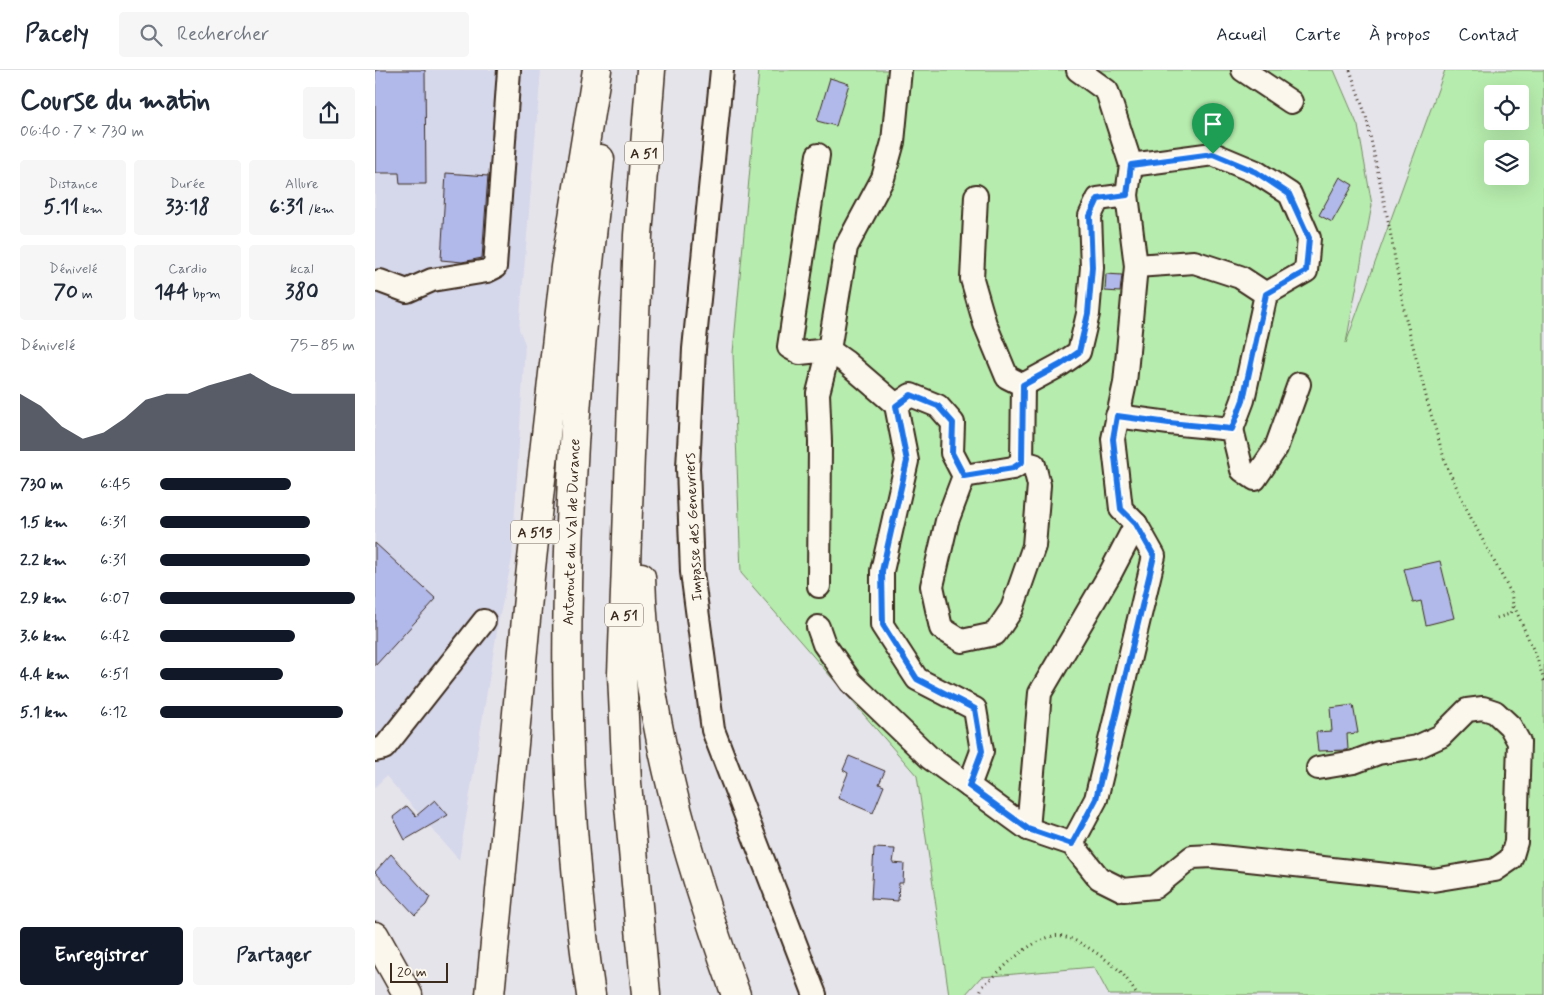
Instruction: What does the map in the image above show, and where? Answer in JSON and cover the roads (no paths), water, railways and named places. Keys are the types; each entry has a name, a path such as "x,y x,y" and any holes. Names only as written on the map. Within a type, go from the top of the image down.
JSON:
{"main road":[{"name":"A 515","path":"490,995 530,577 565,267 597,70"},
{"name":"Autoroute du Val de Durance","path":"591,995 573,834 567,690 568,554 579,372 609,70"},
{"name":"A 51","path":"646,995 627,783 622,674 638,235 651,70"},
{"path":"638,235 641,581 651,691 676,808 710,923 736,995"},
{"path":"375,936 407,994"}],"street":[{"path":"377,283 407,291 432,280 487,271 495,267 509,70"},
{"name":"Impasse des Genevriers","path":"722,70 694,348 688,468 692,572 713,730 815,995"},
{"path":"819,586 820,442 818,393 829,350 846,247 883,178 893,142 900,70"},
{"path":"1072,844 1096,799 1154,556 1136,524 1121,509 1113,439 1125,383 1136,266 1127,195 1131,165 1107,91 1078,70"},
{"path":"1243,70 1291,102"},
{"path":"1131,165 1213,154 1256,172 1289,194 1309,238 1306,271 1266,294 1243,400 1232,429 1242,470 1255,479 1276,448 1299,384"},
{"path":"818,155 789,347 800,353 829,350 846,362 896,406 907,461 882,571 883,625 917,679 975,709 982,751 969,786"},
{"path":"1023,385 1060,365 1079,352 1088,314 1092,267 1090,216 1098,199 1127,195"},
{"path":"976,196 972,279 985,324 1007,377 1023,385"},
{"path":"1136,266 1194,262 1240,277 1266,294"},
{"path":"1022,462 1023,385"},
{"path":"896,406 911,395 938,406 953,423 952,453 964,476 947,521 932,586 941,628 962,641 995,634 1012,609 1033,546 1039,486 1034,465 1022,462 1013,468 964,476"},
{"path":"1117,416 1232,429"},
{"path":"1028,829 1041,693 1111,572 1136,524"},
{"path":"375,750 384,748 484,621"},
{"path":"818,627 824,644 851,682 930,758 1028,829 1072,844 1099,878 1123,890 1155,887 1192,857 1212,856 1433,880 1495,870 1511,859 1516,842 1519,742 1510,726 1495,712 1483,708 1467,710 1441,736 1417,746 1378,752 1354,762 1318,768"}]}
